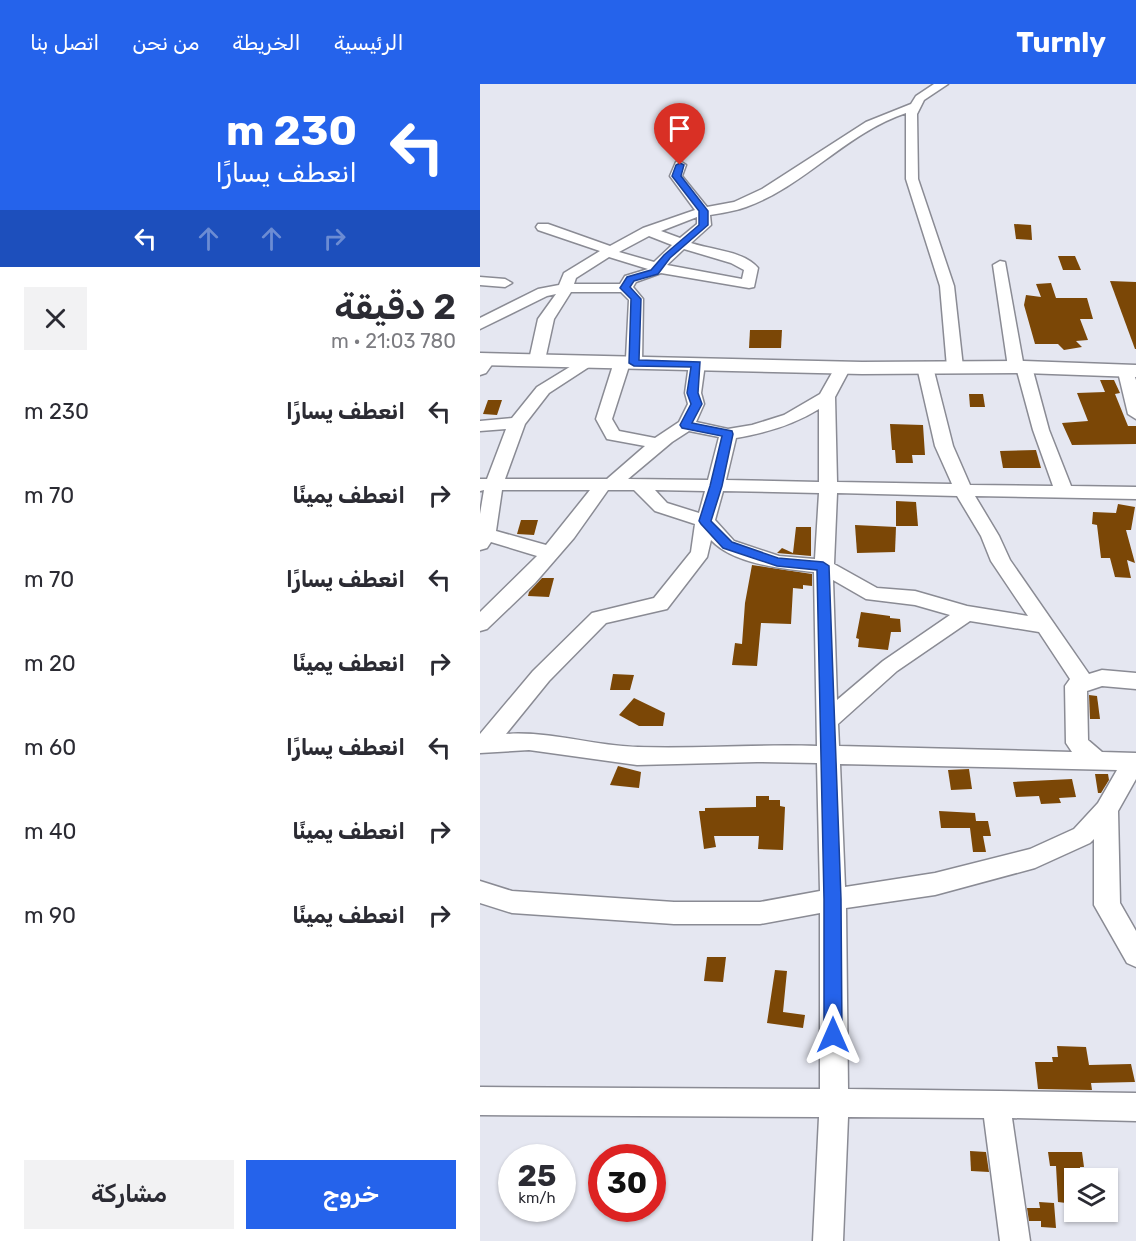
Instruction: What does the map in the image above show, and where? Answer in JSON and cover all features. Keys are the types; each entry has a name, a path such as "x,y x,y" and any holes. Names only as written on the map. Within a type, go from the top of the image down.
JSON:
{"main road":[{"path":"483,363 537,360 843,367 1020,367 1131,371"}],"street":[{"path":"942,84 920,98 911,114 912,179 947,286 955,367"},
{"path":"537,360 546,319 566,288 569,276 609,250 648,231 703,211 743,204 808,166 862,130 896,111 915,106"},
{"path":"625,288 630,279 654,272 681,244 704,225 703,211 676,176 680,165"},
{"path":"543,227 609,250 615,255 658,268 749,284 751,268 736,260 681,244 648,231"},
{"path":"1000,265 1020,367 1064,492"},
{"path":"480,281 505,283"},
{"path":"480,324 543,292 566,288 625,288 636,299 628,363 604,419 613,435 659,444"},
{"path":"550,553 483,539 487,485 517,423 543,390 586,362"},
{"path":"480,624 550,553 607,484 686,425 696,404 693,393 697,364"},
{"path":"828,1241 834,1103 832,899 823,566 828,488 827,397 843,367"},
{"path":"925,367 944,446 963,490 1002,561 1044,626 1069,659 1080,679 1076,686 1077,743 1097,761"},
{"path":"1131,371 1136,414"},
{"path":"686,425 728,434 754,430 790,419 827,397"},
{"path":"480,426 517,423"},
{"path":"483,744 541,676 599,618 660,604 680,581 700,553 705,521 728,434"},
{"path":"487,485 638,484 1136,493"},
{"path":"638,484 661,507 705,521 727,545 777,562 823,566 873,594 915,598 967,613 1044,626"},
{"path":"827,721 890,666 967,613"},
{"path":"1076,686 1102,678 1136,681"},
{"path":"480,892 512,902 674,913 760,913 832,899 935,884 1035,858 1082,836 1106,810 1135,762 757,753 637,756 529,741 483,744"},
{"path":"1106,810 1107,904 1136,955"},
{"path":"480,1101 1136,1107"},
{"path":"996,1104 1015,1241"}],"building":[{"path":"1014,224 1031,225 1032,240 1016,239"},
{"path":"1058,256 1075,256 1081,270 1063,270"},
{"path":"1110,281 1136,282 1136,349 1135,349"},
{"path":"1051,283 1056,298 1087,298 1093,319 1080,319 1088,340 1076,341 1082,347 1064,350 1058,344 1035,344 1024,305 1026,295 1041,297 1036,284"},
{"path":"750,330 782,330 781,348 749,348"},
{"path":"1100,380 1114,380 1120,393 1115,394 1128,426 1136,426 1136,444 1072,445 1062,423 1088,421 1077,393 1105,392"},
{"path":"969,394 983,394 985,407 970,407"},
{"path":"488,400 502,400 497,415 483,414"},
{"path":"890,424 923,425 925,455 912,455 913,463 896,463 895,450 892,450"},
{"path":"1036,450 1041,468 1003,468 1000,451"},
{"path":"896,501 916,502 918,526 896,526"},
{"path":"1118,504 1135,507 1131,530 1126,530 1135,563 1127,560 1131,578 1115,577 1110,558 1101,558 1097,525 1092,524 1093,512 1116,513"},
{"path":"521,520 538,520 534,535 517,534"},
{"path":"855,525 896,527 895,552 857,553"},
{"path":"796,527 811,527 811,556 777,553 782,548 793,553"},
{"path":"752,565 812,574 812,586 803,585 803,589 793,588 791,624 761,623 757,666 732,665 735,643 742,644 745,603"},
{"path":"542,578 554,578 549,597 528,596 529,592"},
{"path":"861,612 900,619 901,632 891,632 888,650 858,647 859,639 856,638"},
{"path":"613,674 634,675 630,690 610,690"},
{"path":"1089,695 1097,696 1100,719 1090,719"},
{"path":"634,698 665,713 663,726 639,726 619,715"},
{"path":"618,766 641,772 639,788 610,785"},
{"path":"969,769 972,789 951,790 948,770"},
{"path":"1095,774 1108,774 1109,780 1101,793 1098,793"},
{"path":"1072,779 1076,797 1059,798 1061,803 1041,804 1039,796 1016,797 1013,782"},
{"path":"756,796 769,796 769,800 780,800 780,806 785,807 783,850 758,849 759,836 714,836 716,847 704,849 699,811 705,811 705,808 756,807"},
{"path":"939,811 975,813 976,821 988,821 991,836 983,836 986,852 973,852 970,828 941,828"},
{"path":"707,957 726,957 723,982 704,981"},
{"path":"775,970 787,971 783,1012 805,1015 803,1028 767,1023"},
{"path":"1057,1046 1086,1047 1089,1065 1131,1064 1135,1082 1091,1083 1092,1090 1038,1089 1035,1062 1053,1062 1052,1057 1058,1057"},
{"path":"970,1151 986,1152 989,1172 971,1171"},
{"path":"1048,1152 1082,1152 1084,1167 1064,1168 1064,1203 1058,1202 1056,1166 1050,1166"},
{"path":"1039,1202 1054,1203 1056,1228 1041,1227 1041,1221 1029,1221 1027,1208 1040,1208"}],"route":[{"path":"680,165 676,176 703,211 704,225 667,256 654,272 630,279 625,288 636,299 634,363 697,364 693,393 696,404 686,425 728,434 705,521 727,545 777,562 823,566 832,899 833,1035"}]}
